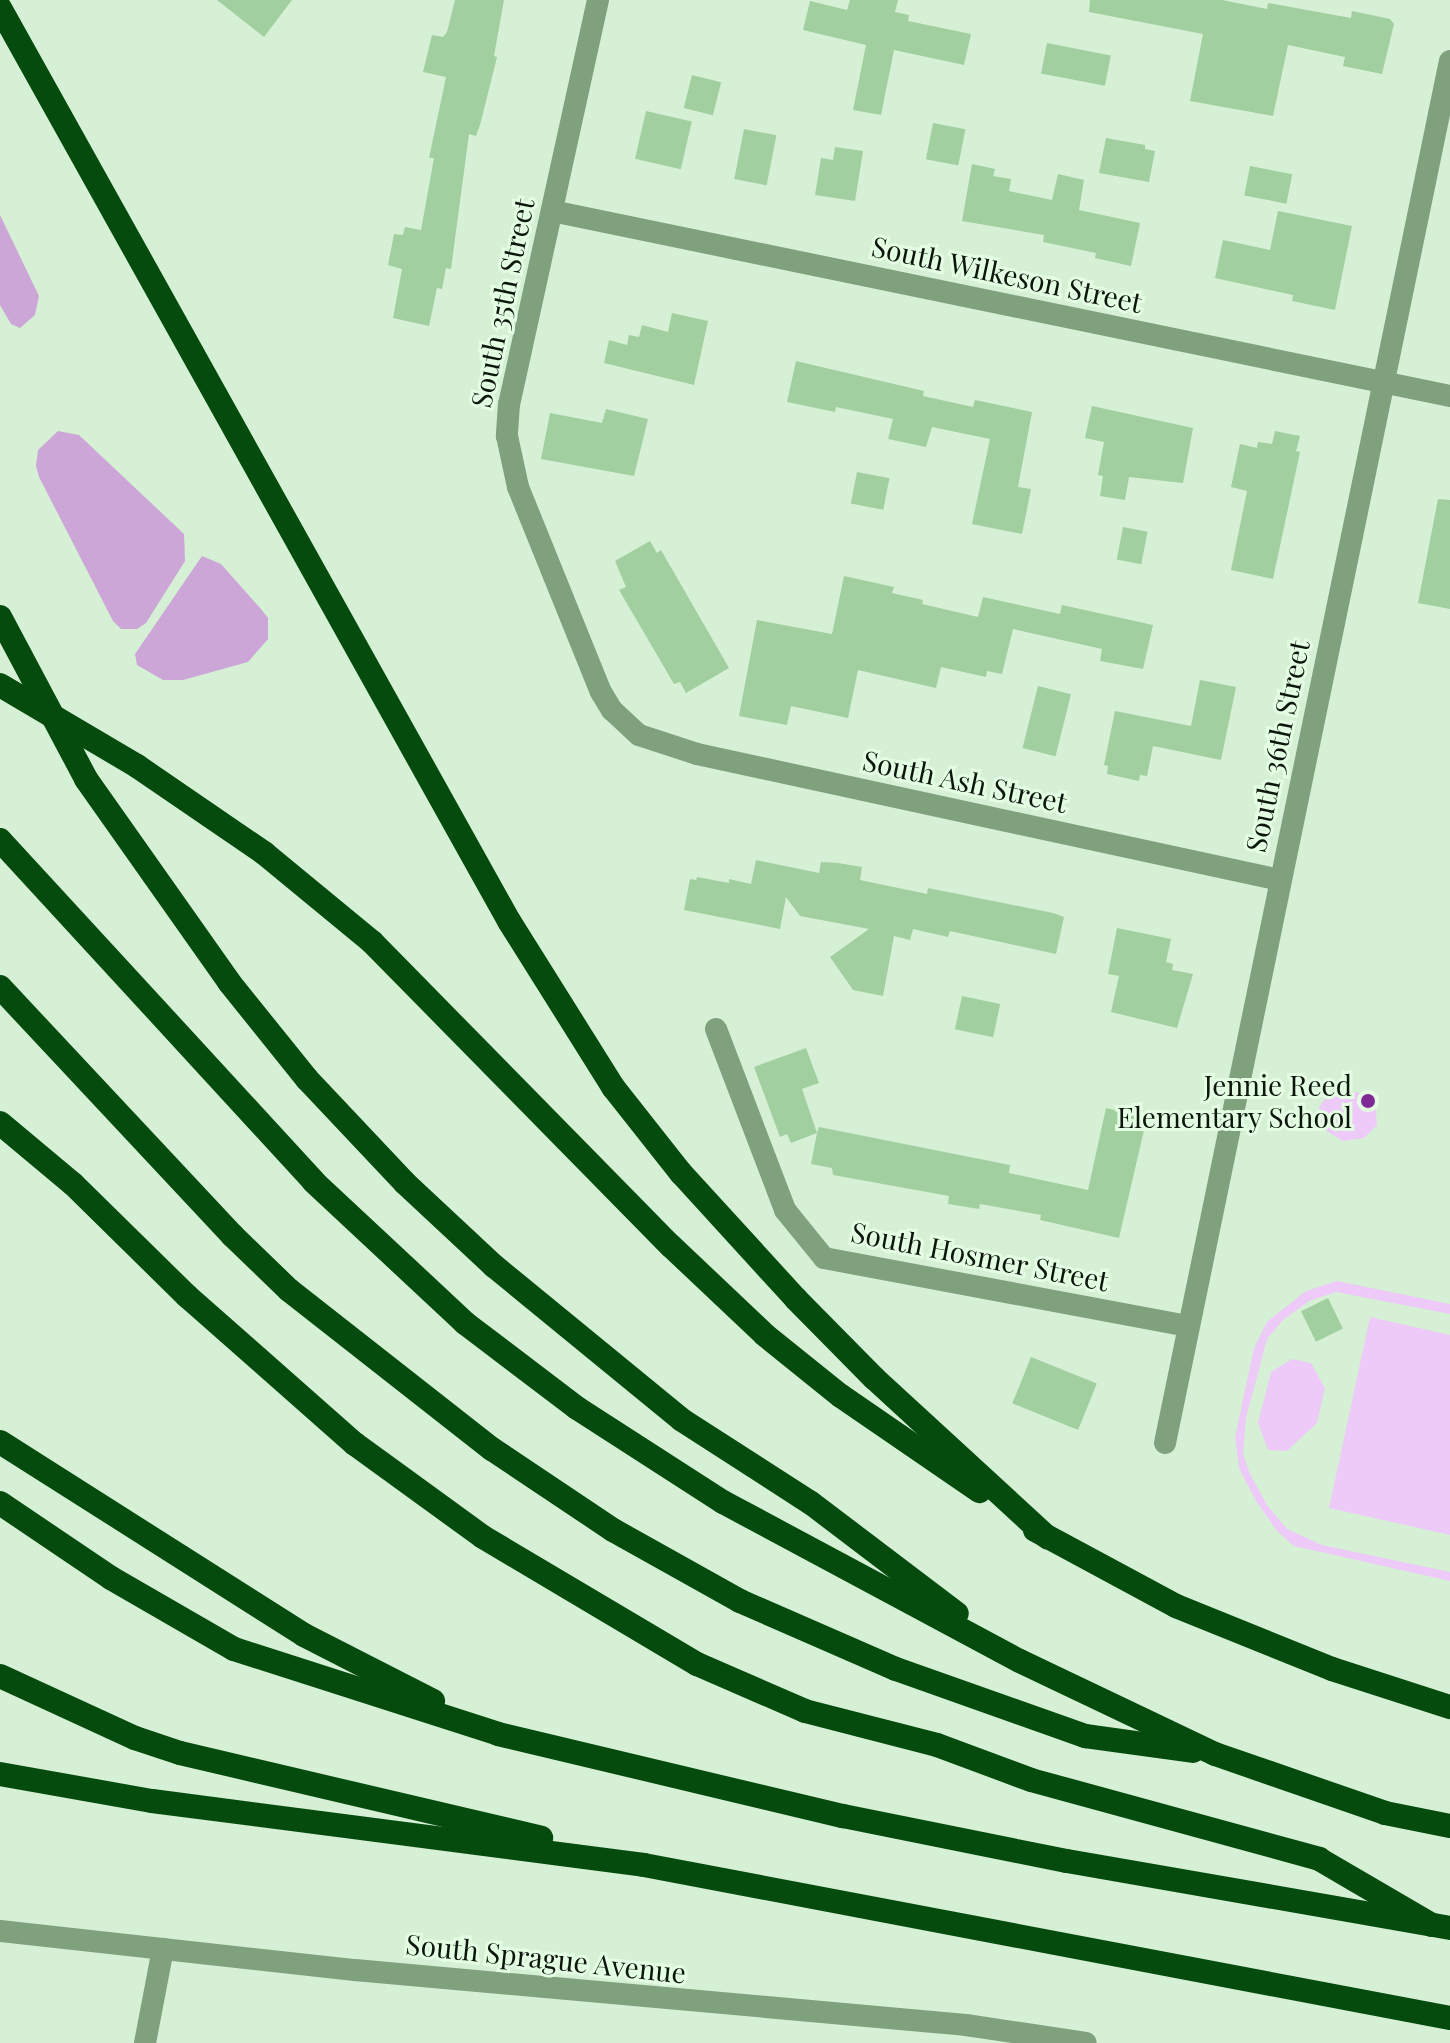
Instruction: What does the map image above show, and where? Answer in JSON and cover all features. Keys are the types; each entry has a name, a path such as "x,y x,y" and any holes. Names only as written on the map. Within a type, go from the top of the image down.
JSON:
{"highway":[{"path":"0,8 509,921 613,1087 681,1173 796,1299 874,1378 1048,1538"},
{"path":"0,617 86,779 229,982 307,1079 405,1183 505,1275 682,1420 811,1503 1020,1661"},
{"path":"0,685 137,766 264,853 372,942 671,1246 765,1335 841,1396 1048,1538 1176,1606 1332,1669 1450,1707"},
{"path":"0,840 314,1182 465,1323 577,1408 723,1502 1020,1661 1215,1754 1385,1813 1450,1826"},
{"path":"0,987 232,1235 289,1290 492,1449 613,1530 740,1601 896,1669 1085,1736 1215,1754"},
{"path":"0,1123 73,1184 187,1296 355,1444 483,1537 697,1664 805,1711 937,1745 1031,1780 1319,1859 1441,1927"},
{"path":"0,1442 304,1635 498,1734"},
{"path":"0,1503 111,1578 234,1649 498,1734 843,1816 1067,1861 1441,1927"},
{"path":"0,1676 135,1738 180,1753 419,1807 644,1865"},
{"path":"0,1774 152,1801 644,1865 1450,2018"},
{"path":"1207,1972 1450,2033"}],"street":[{"name":"South 35th Street","path":"598,0 509,404 509,457 518,487 601,692 621,721 639,735"},
{"name":"South 36th Street","path":"1165,1443 1450,61"},
{"name":"South Wilkeson Street","path":"552,211 1450,396"},
{"name":"South Ash Street","path":"639,735 727,761 1280,880"},
{"name":"South Hosmer Street","path":"716,1029 785,1210 824,1258 1188,1326"},
{"name":"South Sprague Avenue","path":"0,1931 608,1994 966,2025 1086,2043"},
{"path":"145,2043 163,1949"}],"shaded area":[{"path":"0,215 39,296 35,315 20,328 11,324 0,305"},
{"path":"58,431 79,435 184,534 185,561 146,623 137,629 121,629 113,621 39,477 36,466 38,450"},
{"path":"202,556 221,564 261,609 268,618 268,639 248,662 183,680 163,680 137,665 135,654"},
{"path":"1356,1092 1375,1102 1377,1125 1364,1138 1343,1141 1322,1128 1319,1107 1330,1093"},
{"path":"1337,1281 1450,1304 1450,1314 1336,1292 1309,1301 1283,1320 1267,1339 1246,1418 1243,1454 1250,1474 1267,1505 1287,1529 1322,1545 1450,1572 1450,1581 1294,1546 1277,1531 1256,1501 1239,1468 1235,1437 1254,1348 1267,1322 1306,1291"},
{"path":"1370,1317 1450,1335 1450,1535 1329,1508"},
{"path":"1292,1359 1311,1363 1325,1388 1317,1423 1287,1451 1268,1450 1258,1423 1271,1372"}],"building":[{"path":"217,0 292,0 264,37"},
{"path":"455,0 504,0 494,56 497,57 480,125 476,136 469,134 451,269 446,268 442,289 437,288 429,326 393,318 402,269 388,265 394,234 403,235 405,227 421,230 434,158 429,158 446,77 423,72 432,35 443,37 447,32"},
{"path":"850,0 898,0 895,12 909,15 908,21 971,34 964,65 894,50 881,115 853,110 866,45 803,30 810,1 847,10"},
{"path":"1090,0 1222,0 1267,9 1268,3 1351,18 1352,11 1390,19 1394,24 1382,74 1343,66 1345,57 1288,45 1273,116 1190,101 1203,34 1089,12"},
{"path":"1047,43 1111,55 1105,86 1041,73"},
{"path":"692,75 721,82 713,115 684,108"},
{"path":"646,111 692,122 681,169 635,159"},
{"path":"933,123 965,129 958,166 926,159"},
{"path":"744,129 776,135 767,185 734,179"},
{"path":"1106,138 1145,145 1145,149 1155,151 1149,182 1099,173"},
{"path":"835,147 863,151 855,201 815,195 821,158 833,160"},
{"path":"972,164 995,169 993,176 1011,179 1009,191 1052,200 1058,174 1084,180 1079,210 1140,223 1131,266 1095,258 1096,253 1043,242 1044,235 962,221"},
{"path":"1250,166 1292,174 1286,204 1244,195"},
{"path":"1278,211 1352,226 1335,310 1292,301 1293,295 1215,278 1223,240 1270,250"},
{"path":"672,313 708,321 694,385 604,363 609,340 627,345 629,335 639,337 642,325 668,332"},
{"path":"796,361 924,391 923,396 973,407 975,400 1032,412 1018,487 1031,489 1022,534 972,524 990,439 932,427 926,447 888,439 893,419 836,407 835,412 787,402"},
{"path":"1092,406 1193,428 1183,483 1129,477 1125,500 1100,496 1103,476 1098,475 1104,442 1085,438"},
{"path":"606,409 648,419 634,476 541,459 550,413 602,423"},
{"path":"1275,431 1300,436 1296,451 1300,452 1273,579 1231,570 1247,491 1231,487 1240,444 1257,448 1258,442 1272,444"},
{"path":"857,472 889,478 883,510 851,503"},
{"path":"1438,499 1450,500 1450,609 1418,603"},
{"path":"1123,527 1148,532 1141,564 1117,559"},
{"path":"650,541 657,553 661,550 729,668 686,693 680,682 674,684 619,590 626,587 615,561"},
{"path":"844,576 894,587 892,593 923,600 922,604 978,617 983,597 1060,614 1062,605 1153,625 1143,669 1100,661 1102,649 1013,629 1002,674 987,671 986,677 941,667 936,688 858,670 848,718 791,706 787,725 739,716 757,620 832,634"},
{"path":"1200,680 1236,687 1221,760 1153,746 1147,776 1140,775 1139,781 1107,774 1108,766 1104,765 1115,711 1191,726"},
{"path":"1038,686 1071,694 1056,756 1023,748"},
{"path":"756,860 819,873 821,862 862,867 860,880 927,894 928,888 1053,913 1064,917 1056,954 950,931 948,937 913,929 910,940 894,936 883,996 853,990 830,957 869,929 800,916 786,897 780,929 684,910 690,879 696,880 697,877 729,883 729,879 751,884"},
{"path":"1117,928 1171,939 1166,962 1173,964 1172,970 1193,974 1177,1028 1111,1012 1119,976 1108,974"},
{"path":"962,996 1000,1004 993,1037 955,1029"},
{"path":"806,1048 819,1083 802,1089 817,1133 791,1143 787,1134 780,1137 754,1067"},
{"path":"1106,1108 1147,1117 1119,1238 1040,1220 1041,1215 980,1204 979,1209 948,1204 949,1196 833,1175 832,1168 811,1164 819,1127 1010,1165 1009,1173 1088,1190"},
{"path":"1328,1298 1343,1329 1316,1342 1301,1311"},
{"path":"1031,1357 1097,1384 1078,1430 1012,1403"}],"place":[{"name":"Jennie Reed Elementary School","path":"1368,1101"}]}
